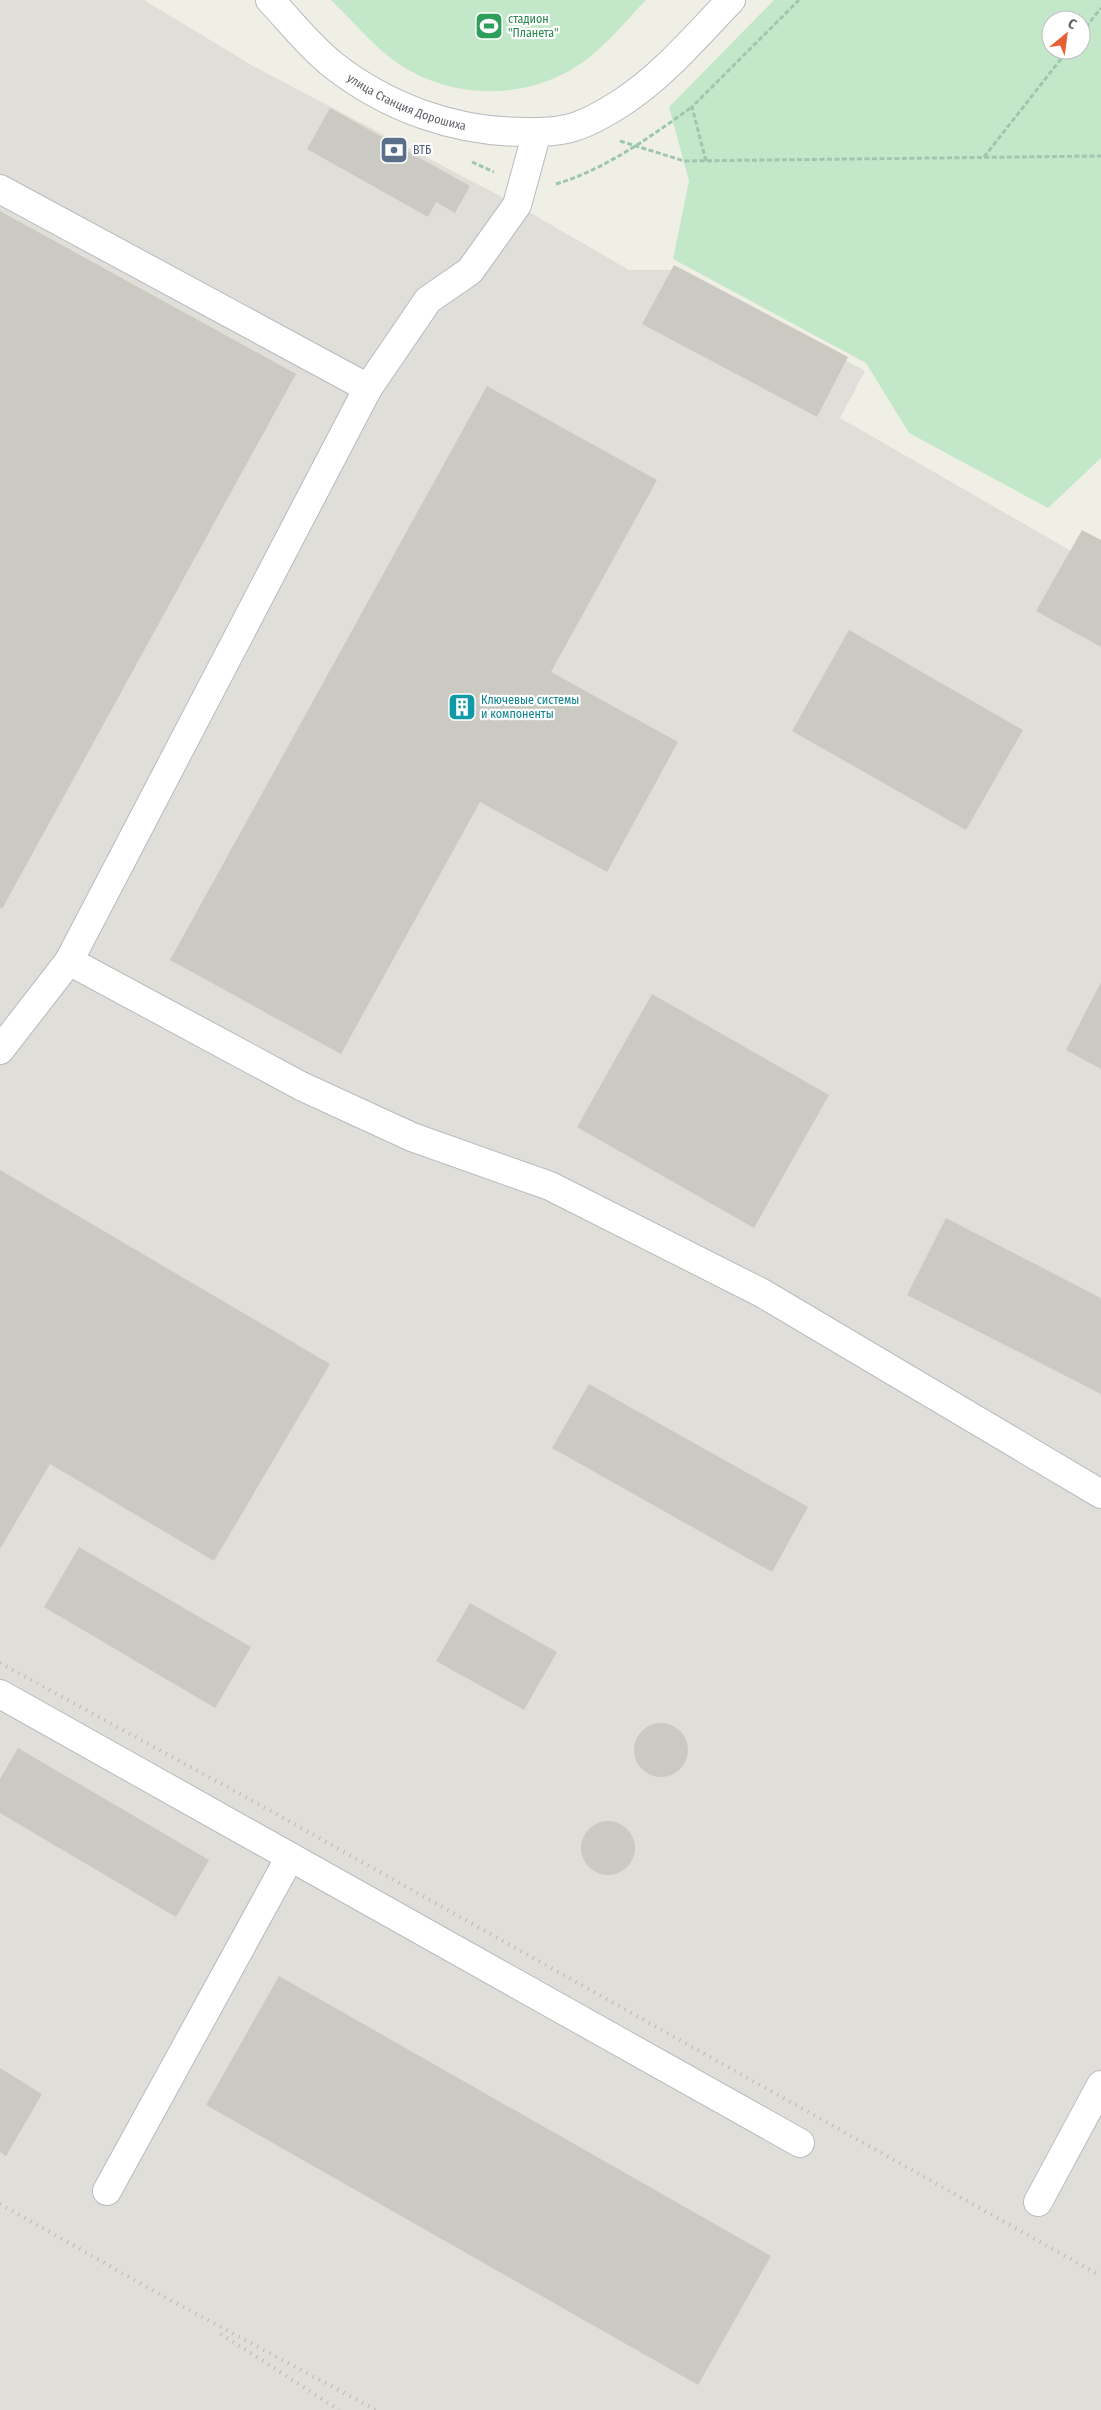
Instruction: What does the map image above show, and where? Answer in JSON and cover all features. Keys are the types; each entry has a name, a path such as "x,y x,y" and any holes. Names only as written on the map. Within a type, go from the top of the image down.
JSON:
{"street":[{"name":"улица Станция Дорошиха","path":"270,0 331,64 353,80 402,107 454,124 509,132 537,132 574,127 610,110 642,88 731,0"},
{"path":"0,1050 69,961 368,388 428,300 470,271 517,205 537,132"},
{"path":"0,189 368,388"},
{"path":"69,961 301,1086 412,1138 550,1186 762,1293 1101,1494"},
{"path":"0,1694 800,2143"},
{"path":"107,2191 290,1858"},
{"path":"1038,2202 1101,2085"}],"path":[{"path":"706,161 692,107 799,0"},
{"path":"1091,20 1101,8"},
{"path":"983,158 1060,60"},
{"path":"574,127 684,161 1101,156"}],"shaded area":[{"path":"0,0 144,0 253,66 517,205 629,270 684,270 865,371 840,418 1101,568 1101,2410 0,2410"}],"green space":[{"name":"стадион \"Планета\"","path":"331,0 646,0 594,54 574,68 552,79 528,87 504,91 479,91 431,81 409,70 381,50"},
{"path":"774,0 1101,0 1101,458 1048,508 909,433 866,363 673,259 689,181 669,107"}],"building":[{"path":"330,108 470,186 455,213 436,202 428,217 307,149"},
{"path":"0,211 296,374 2,909 0,907"},
{"path":"674,265 848,357 817,417 642,324"},
{"name":"Ключевые системы и компоненты","path":"487,386 657,480 551,672 678,742 607,872 480,802 341,1054 170,960"},
{"path":"1082,530 1101,540 1101,647 1036,611"},
{"path":"849,630 1023,730 966,830 792,731"},
{"path":"1101,982 1101,1069 1066,1050"},
{"path":"652,994 829,1095 754,1228 577,1127"},
{"path":"0,1170 330,1364 214,1561 50,1464 0,1549"},
{"path":"946,1218 1101,1298 1101,1394 907,1295"},
{"path":"589,1384 808,1507 772,1572 552,1448"},
{"path":"79,1547 251,1647 215,1708 44,1607"},
{"path":"470,1603 557,1652 524,1710 436,1661"},
{"path":"661,1723 671,1725 680,1731 686,1740 688,1750 686,1760 680,1769 671,1775 661,1777 651,1775 642,1769 636,1760 634,1750 636,1740 642,1731 651,1725"},
{"path":"18,1748 209,1860 176,1917 0,1813 0,1779"},
{"path":"608,1821 618,1823 627,1829 633,1838 635,1848 633,1858 627,1867 618,1873 608,1875 598,1873 589,1867 583,1858 581,1848 583,1838 589,1829 598,1823"},
{"path":"279,1976 771,2256 698,2385 206,2105"},
{"path":"0,2068 42,2094 6,2156 0,2152"}],"railway":[{"path":"0,1663 271,1811 1101,2276"},
{"path":"0,2204 161,2295 376,2410"},
{"path":"221,2334 339,2410"}],"place":[{"name":"стадион \"Планета\"","path":"489,26"},
{"name":"ВТБ","path":"394,150"},
{"name":"Ключевые системы и компоненты","path":"462,707"}]}
